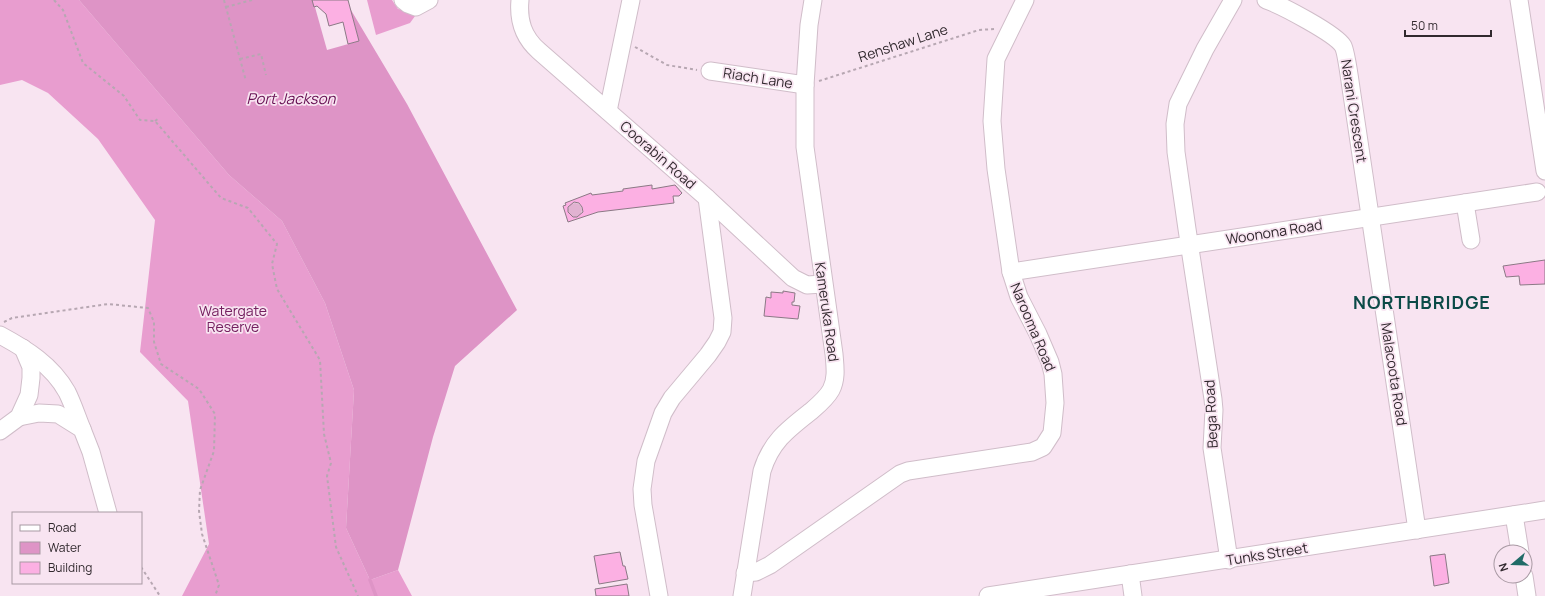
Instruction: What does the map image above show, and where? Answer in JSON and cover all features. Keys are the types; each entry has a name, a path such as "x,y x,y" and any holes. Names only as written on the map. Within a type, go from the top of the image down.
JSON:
{"street":[{"path":"403,0 416,7 427,2"},
{"name":"Coorabin Road","path":"520,0 521,22 528,41 708,198 798,281 807,285 823,284"},
{"path":"608,111 624,41 631,0"},
{"name":"Kameruka Road","path":"742,596 762,471 766,459 777,440 825,398 831,390 834,380 834,354 804,147 805,85 809,25 814,0"},
{"name":"Narooma Road","path":"745,573 756,572 770,565 900,474 908,471 1032,452 1040,449 1052,433 1055,388 1053,374 1042,344 1019,298 1011,272 996,169 992,121 996,60 1024,0"},
{"path":"1189,245 1176,152 1175,124 1178,104 1205,49 1233,0"},
{"name":"Narani Crescent","path":"1266,0 1314,24 1330,34 1343,46 1351,88 1370,217"},
{"path":"1519,0 1545,170"},
{"name":"Riach Lane","path":"710,71 805,85"},
{"name":"Woonona Road","path":"1011,272 1542,190"},
{"path":"658,596 643,505 642,489 646,461 663,414 672,398 708,355 722,332 723,318 708,198"},
{"path":"1465,203 1471,240"},
{"name":"Malacoota Road","path":"1370,217 1418,530"},
{"name":"Bega Road","path":"1189,245 1213,399 1212,448 1229,560"},
{"path":"0,335 23,348 48,367 66,392 91,452 108,512"},
{"path":"19,417 29,395 31,378 31,367 23,348"},
{"path":"0,431 19,417 40,413 58,414 82,429"},
{"name":"Tunks Street","path":"988,596 1545,510"},
{"path":"1514,515 1519,544"},
{"path":"1130,574 1133,596"},
{"path":"1525,584 1527,596"}],"path":[{"path":"54,0 63,10 83,63 124,96 140,120 155,121 159,118"},
{"path":"224,0 246,81"},
{"path":"226,7 252,0"},
{"name":"Renshaw Lane","path":"805,85 979,30 1010,29"},
{"path":"624,41 667,65 710,71"},
{"path":"240,59 260,54 266,76"},
{"path":"155,121 221,198 248,208 277,244 272,264 277,289 320,360 324,434 331,463 327,476 336,547 358,596"},
{"path":"0,324 12,318 108,304 148,308 154,322 154,342 161,364 199,390 215,414 214,451 200,490 199,511 202,534 219,585 215,596"},
{"path":"142,569 160,596"}],"shaded area":[{"path":"572,203 578,203 582,207 582,213 578,217 572,217 568,213 568,207"}],"green space":[{"name":"Watergate Reserve","path":"0,0 79,0 229,175 282,221 325,303 354,390 346,528 370,580 398,570 412,596 182,596 209,544 188,401 140,352 155,220 98,139 48,93 22,80 0,85"},
{"path":"367,0 392,0 398,9 418,12 410,23 376,35"}],"water":[{"name":"Port Jackson","path":"79,0 345,0 407,104 517,310 455,366 433,437 398,570 370,580 346,528 354,390 325,303 282,221 229,175"}],"pier":[{"path":"313,0 347,0 359,41 327,50"}],"building":[{"path":"312,0 348,0 359,41 348,44 343,22 329,26 326,14 317,6 314,7"},
{"path":"652,185 652,189 675,185 682,193 679,196 673,196 674,203 598,212 568,222 563,206 566,205 565,203 591,193 592,195 623,191 623,189","holes":["574,202 579,203 583,212 577,217 573,217 568,212 568,207"]},
{"path":"1545,260 1545,284 1520,285 1519,276 1506,277 1503,266"},
{"path":"783,291 795,293 794,302 792,302 792,305 800,306 798,319 764,316 766,297 771,298 771,292 783,293"},
{"path":"620,552 628,579 599,584 594,556"},
{"path":"1445,554 1449,583 1434,586 1430,556"},
{"path":"627,584 629,596 596,596 595,589"}],"waterway":[{"path":"370,580 376,596"}],"district":[{"name":"NORTHBRIDGE","path":"1422,303"}]}
